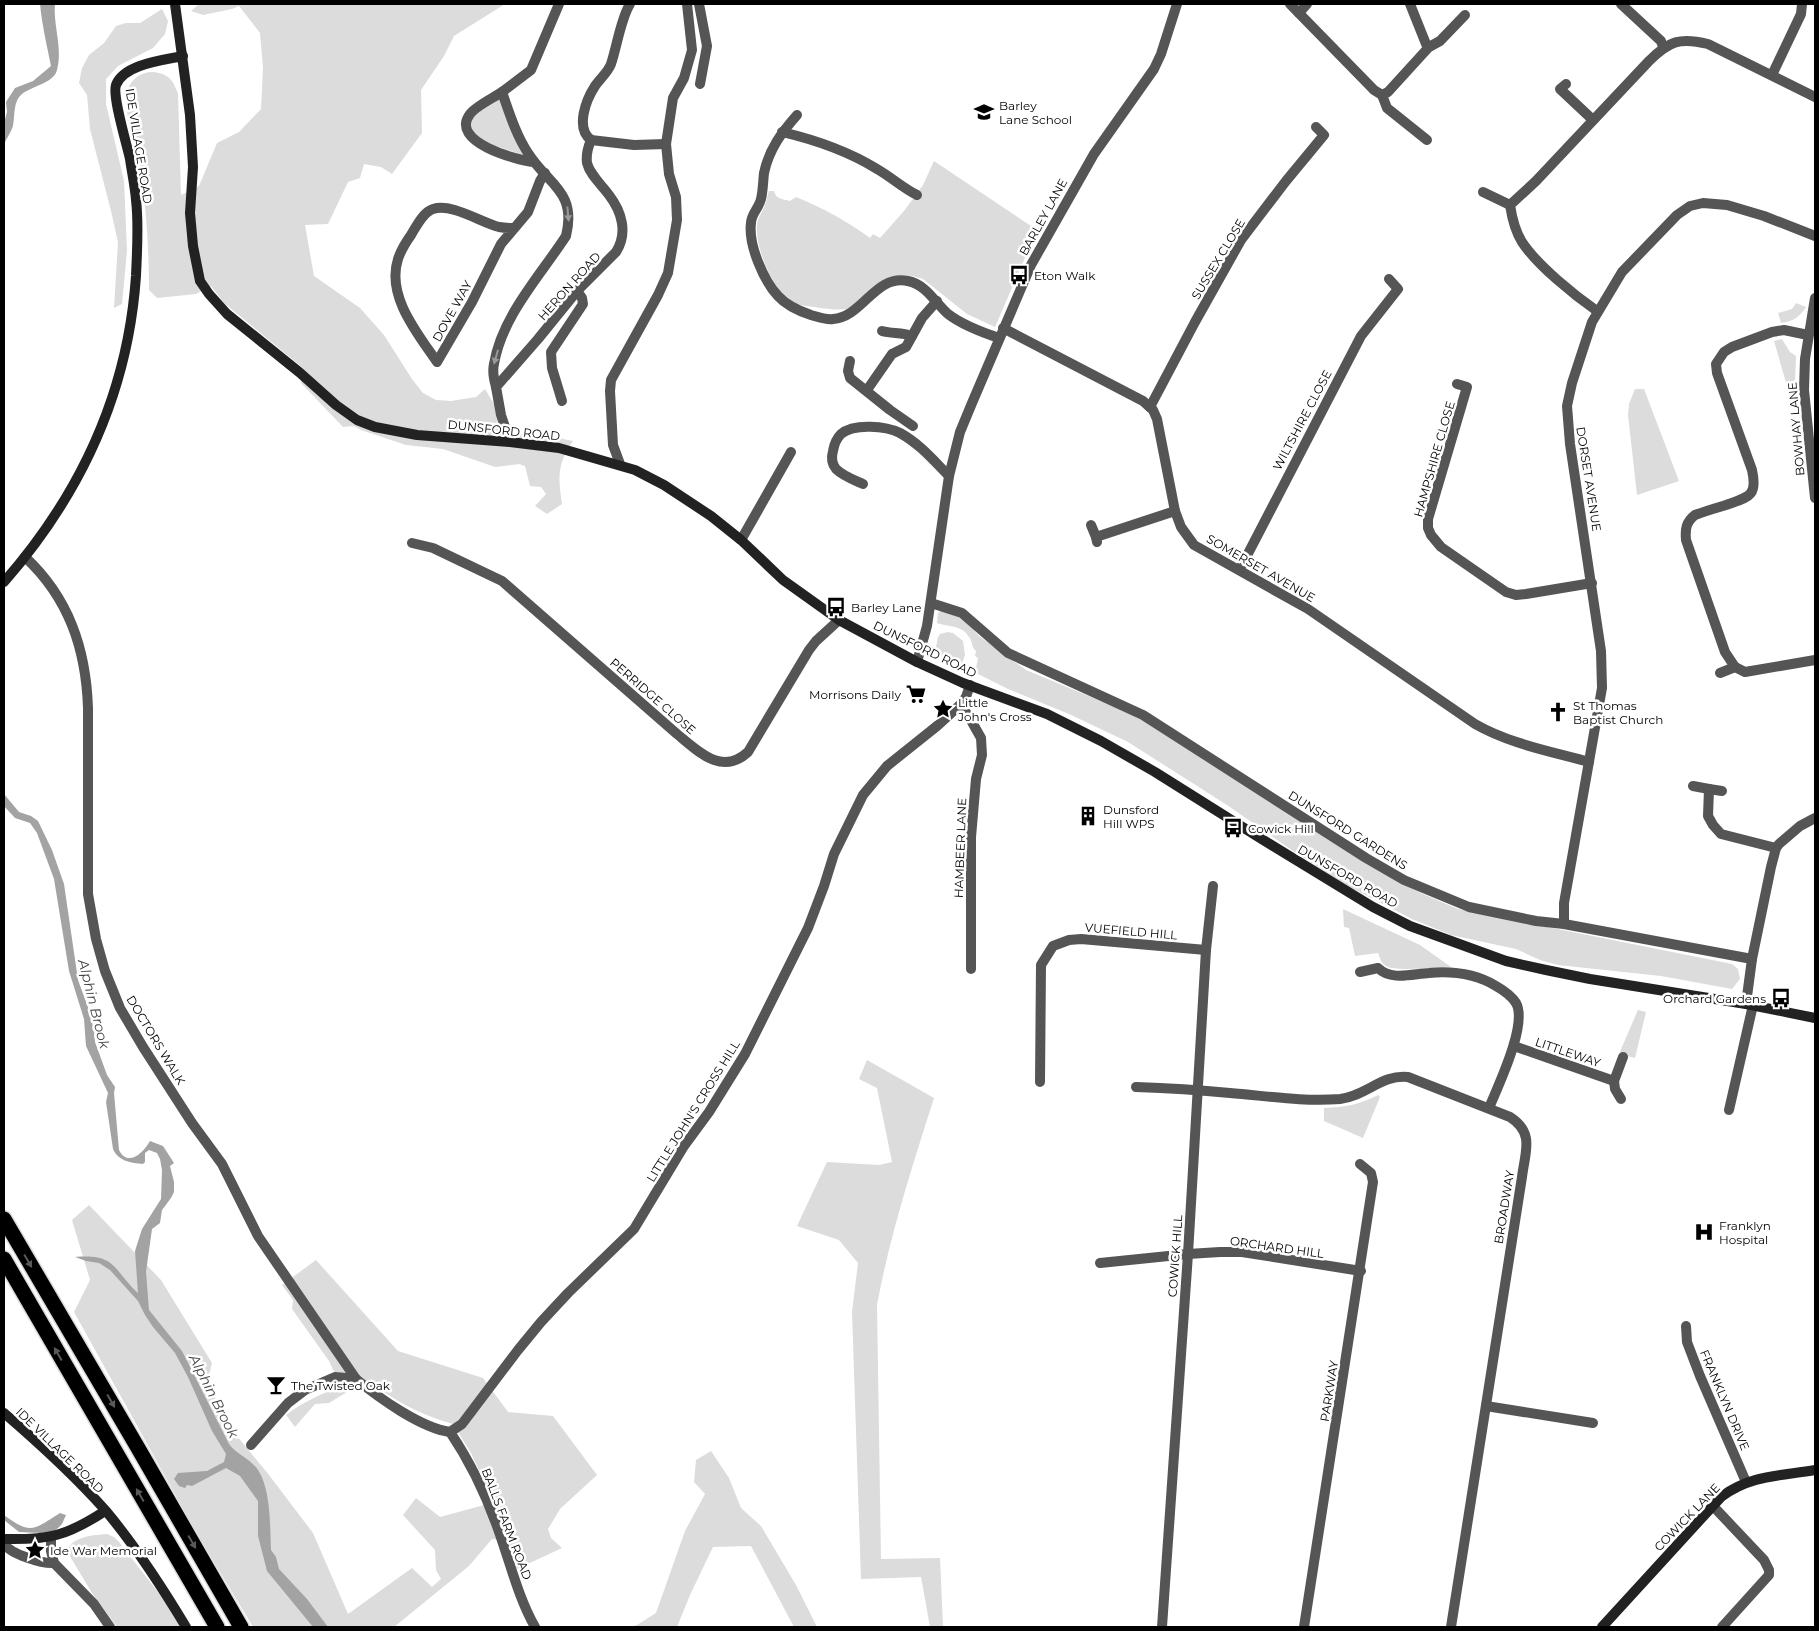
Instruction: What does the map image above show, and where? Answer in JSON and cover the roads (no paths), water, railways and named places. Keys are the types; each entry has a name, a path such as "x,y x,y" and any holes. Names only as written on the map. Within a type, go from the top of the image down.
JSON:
{"highway":[{"path":"4,1219 241,1627"},
{"path":"4,1259 217,1627"}],"main road":[{"name":"DUNSFORD ROAD","path":"175,4 190,115 193,167 190,213 193,246 200,281 227,314 300,372 336,405 357,420 375,427 417,435 510,442 559,448 620,464 634,470 664,485 711,516 741,540 784,580 839,620 917,662 970,685 1047,714 1102,741 1373,907 1410,926 1506,961 1530,967 1590,980 1750,1004 1815,1018"},
{"name":"IDE VILLAGE ROAD","path":"4,582 49,525 75,484 96,443 114,396 126,348 134,297 138,244 136,202 130,160 116,99 116,86 125,74 137,67 183,56"},
{"name":"IDE VILLAGE ROAD","path":"4,1414 75,1478 105,1511 170,1599 186,1627"},
{"name":"COWICK LANE","path":"1602,1627 1729,1491 1746,1482 1815,1470"},
{"path":"4,1539 26,1540 51,1537 83,1526 105,1511"}],"street":[{"path":"534,162 520,159 475,142 467,133 466,127 470,114 531,70 559,4"},
{"path":"630,4 610,67 588,98 582,130 591,140 634,146 666,144"},
{"path":"620,464 613,445 611,380 658,295 668,273 677,220 676,197 670,174 666,144 673,98 684,78 692,50 689,4"},
{"path":"699,4 708,46 700,84"},
{"name":"BARLEY LANE","path":"917,662 927,626 949,476 960,432 1031,264 1094,154 1154,69 1161,54 1177,4"},
{"path":"1290,4 1374,90 1382,95 1386,108 1427,140"},
{"path":"1299,13 1307,4"},
{"path":"1410,4 1426,44 1429,46"},
{"path":"1621,4 1661,41 1663,47"},
{"path":"1772,75 1800,14 1802,4"},
{"path":"1382,95 1388,92 1429,46 1440,41 1465,15"},
{"path":"1510,206 1663,47 1691,40 1708,44 1815,97"},
{"path":"1553,97 1563,87 1593,120"},
{"path":"502,92 521,138 534,162 557,186 568,208 566,236 528,290 504,332 494,364 501,415 510,442"},
{"path":"797,115 782,132 770,155 764,172 762,198 750,223 753,248 766,278 779,297 794,308 822,318 834,319 849,314 887,283 895,280 905,280 917,284 954,318 1001,333 1118,388 1150,407"},
{"path":"1316,127 1333,144"},
{"path":"782,132 815,140 852,156 877,169 917,195"},
{"name":"SUSSEX CLOSE","path":"1150,407 1241,240 1324,135"},
{"name":"HERON ROAD","path":"496,387 577,291 620,246 623,228 618,210 587,162 591,140"},
{"name":"DOVE WAY","path":"514,228 498,227 476,217 446,209 432,209 423,217 406,242 396,267 396,290 406,313 437,362 472,302 501,244 528,212 545,173"},
{"path":"1482,192 1510,206"},
{"name":"DORSET AVENUE","path":"1564,924 1564,903 1599,710 1602,674 1592,583 1570,444 1567,406 1572,383 1587,336 1597,311 1622,272 1677,215 1690,206 1703,203 1727,205 1764,216 1815,236"},
{"path":"1510,206 1517,232 1531,254 1576,296 1597,311"},
{"path":"1389,280 1406,297"},
{"name":"WILTSHIRE CLOSE","path":"1240,569 1361,336 1398,289"},
{"path":"562,401 552,368 551,352 583,304 582,298 577,291"},
{"name":"BOWHAY LANE","path":"1815,298 1805,359 1804,390 1815,498"},
{"path":"867,390 892,354 906,347 922,318 937,302"},
{"path":"1808,334 1784,330 1772,332 1732,347 1724,352 1716,364 1752,470 1753,488 1746,498 1695,514 1689,519 1685,532 1688,548 1725,652 1735,667 1745,672 1815,660"},
{"path":"882,331 892,334 901,332 912,336"},
{"path":"850,361 848,376 913,426"},
{"name":"HAMPSHIRE CLOSE","path":"1457,384 1472,388 1428,519 1428,528 1431,535 1441,547 1506,592 1526,594 1592,583"},
{"name":"SOMERSET AVENUE","path":"1150,407 1157,419 1175,511 1180,526 1194,545 1240,569 1308,609 1490,733 1589,762"},
{"path":"863,484 840,473 834,467 832,458 837,439 843,433 870,426 886,428 900,433 920,447 949,476"},
{"path":"741,540 791,452"},
{"path":"1091,525 1097,540 1175,511"},
{"name":"PERRIDGE CLOSE","path":"412,543 433,548 502,581 677,734 701,754 715,760 737,761 748,752 809,650 839,620"},
{"name":"DOCTORS WALK","path":"25,557 46,580 66,610 82,657 87,680 88,894 96,939 105,971 120,1008 192,1123 222,1164 258,1236 343,1359"},
{"name":"DUNSFORD GARDENS","path":"931,603 962,613 1008,653 1143,715 1366,858 1404,880 1470,907 1536,921 1564,924 1752,959"},
{"path":"1720,673 1735,667"},
{"name":"LITTLE JOHN'S CROSS HILL","path":"450,1432 462,1424 518,1350 568,1293 634,1228 684,1146 709,1112 745,1054 808,928 834,854 847,824 863,795 887,766 960,705 966,697 970,685"},
{"name":"HAMBEER LANE","path":"960,705 981,738 982,755 976,779 971,837 971,969"},
{"path":"1693,786 1722,791"},
{"path":"1709,789 1708,816 1719,832 1724,836 1776,848"},
{"path":"1729,1110 1750,1004 1752,959 1772,861 1779,844 1800,826 1815,818"},
{"name":"COWICK HILL","path":"1162,1627 1188,1254 1206,950 1212,886"},
{"name":"VUEFIELD HILL","path":"1040,1082 1045,1059 1041,965 1053,946 1069,940 1081,939 1206,950"},
{"path":"1360,972 1378,968 1384,974 1393,976 1436,973 1458,974 1490,983 1505,991 1516,1003 1519,1016 1514,1046 1489,1108"},
{"name":"LITTLEWAY","path":"1514,1046 1614,1081"},
{"path":"1621,1100 1615,1089 1614,1081 1624,1057"},
{"name":"BROADWAY","path":"1136,1087 1321,1099 1355,1096 1388,1078 1400,1076 1408,1077 1489,1108 1518,1122 1526,1134 1451,1627"},
{"name":"PARKWAY","path":"1304,1627 1374,1182 1371,1173 1360,1164"},
{"name":"ORCHARD HILL","path":"1100,1263 1188,1254 1242,1252 1361,1272"},
{"name":"FRANKLYN DRIVE","path":"1686,1326 1687,1342 1700,1376 1746,1482"},
{"path":"335,1377 343,1359"},
{"path":"343,1359 356,1379 374,1394 426,1425 450,1432"},
{"path":"251,1445 288,1403 305,1390 335,1377 356,1379"},
{"path":"1486,1406 1593,1423"},
{"name":"BALLS FARM ROAD","path":"450,1432 466,1456 483,1488 521,1598 535,1627"},
{"path":"1713,1506 1764,1560 1769,1570 1769,1575 1722,1627"},
{"path":"51,1537 51,1552 54,1564 94,1604 110,1627"},
{"path":"4,1543 6,1548 46,1564 54,1564"}],"place":[{"name":"Barley Lane School","path":"984,112"},
{"name":"Eton Walk","path":"1019,275"},
{"name":"Barley Lane","path":"836,607"},
{"name":"Morrisons Daily","path":"916,694"},
{"name":"Little John's Cross","path":"943,709"},
{"name":"St Thomas Baptist Church","path":"1558,712"},
{"name":"Dunsford Hill WPS","path":"1088,816"},
{"name":"Cowick Hill","path":"1233,828"},
{"name":"Orchard Gardens","path":"1781,998"},
{"name":"Franklyn Hospital","path":"1704,1232"},
{"name":"The Twisted Oak","path":"276,1385"},
{"name":"Ide War Memorial","path":"35,1550"}],"water label":[{"name":"Alphin Brook","path":"94,1004"},
{"name":"Alphin Brook","path":"214,1396"}]}
